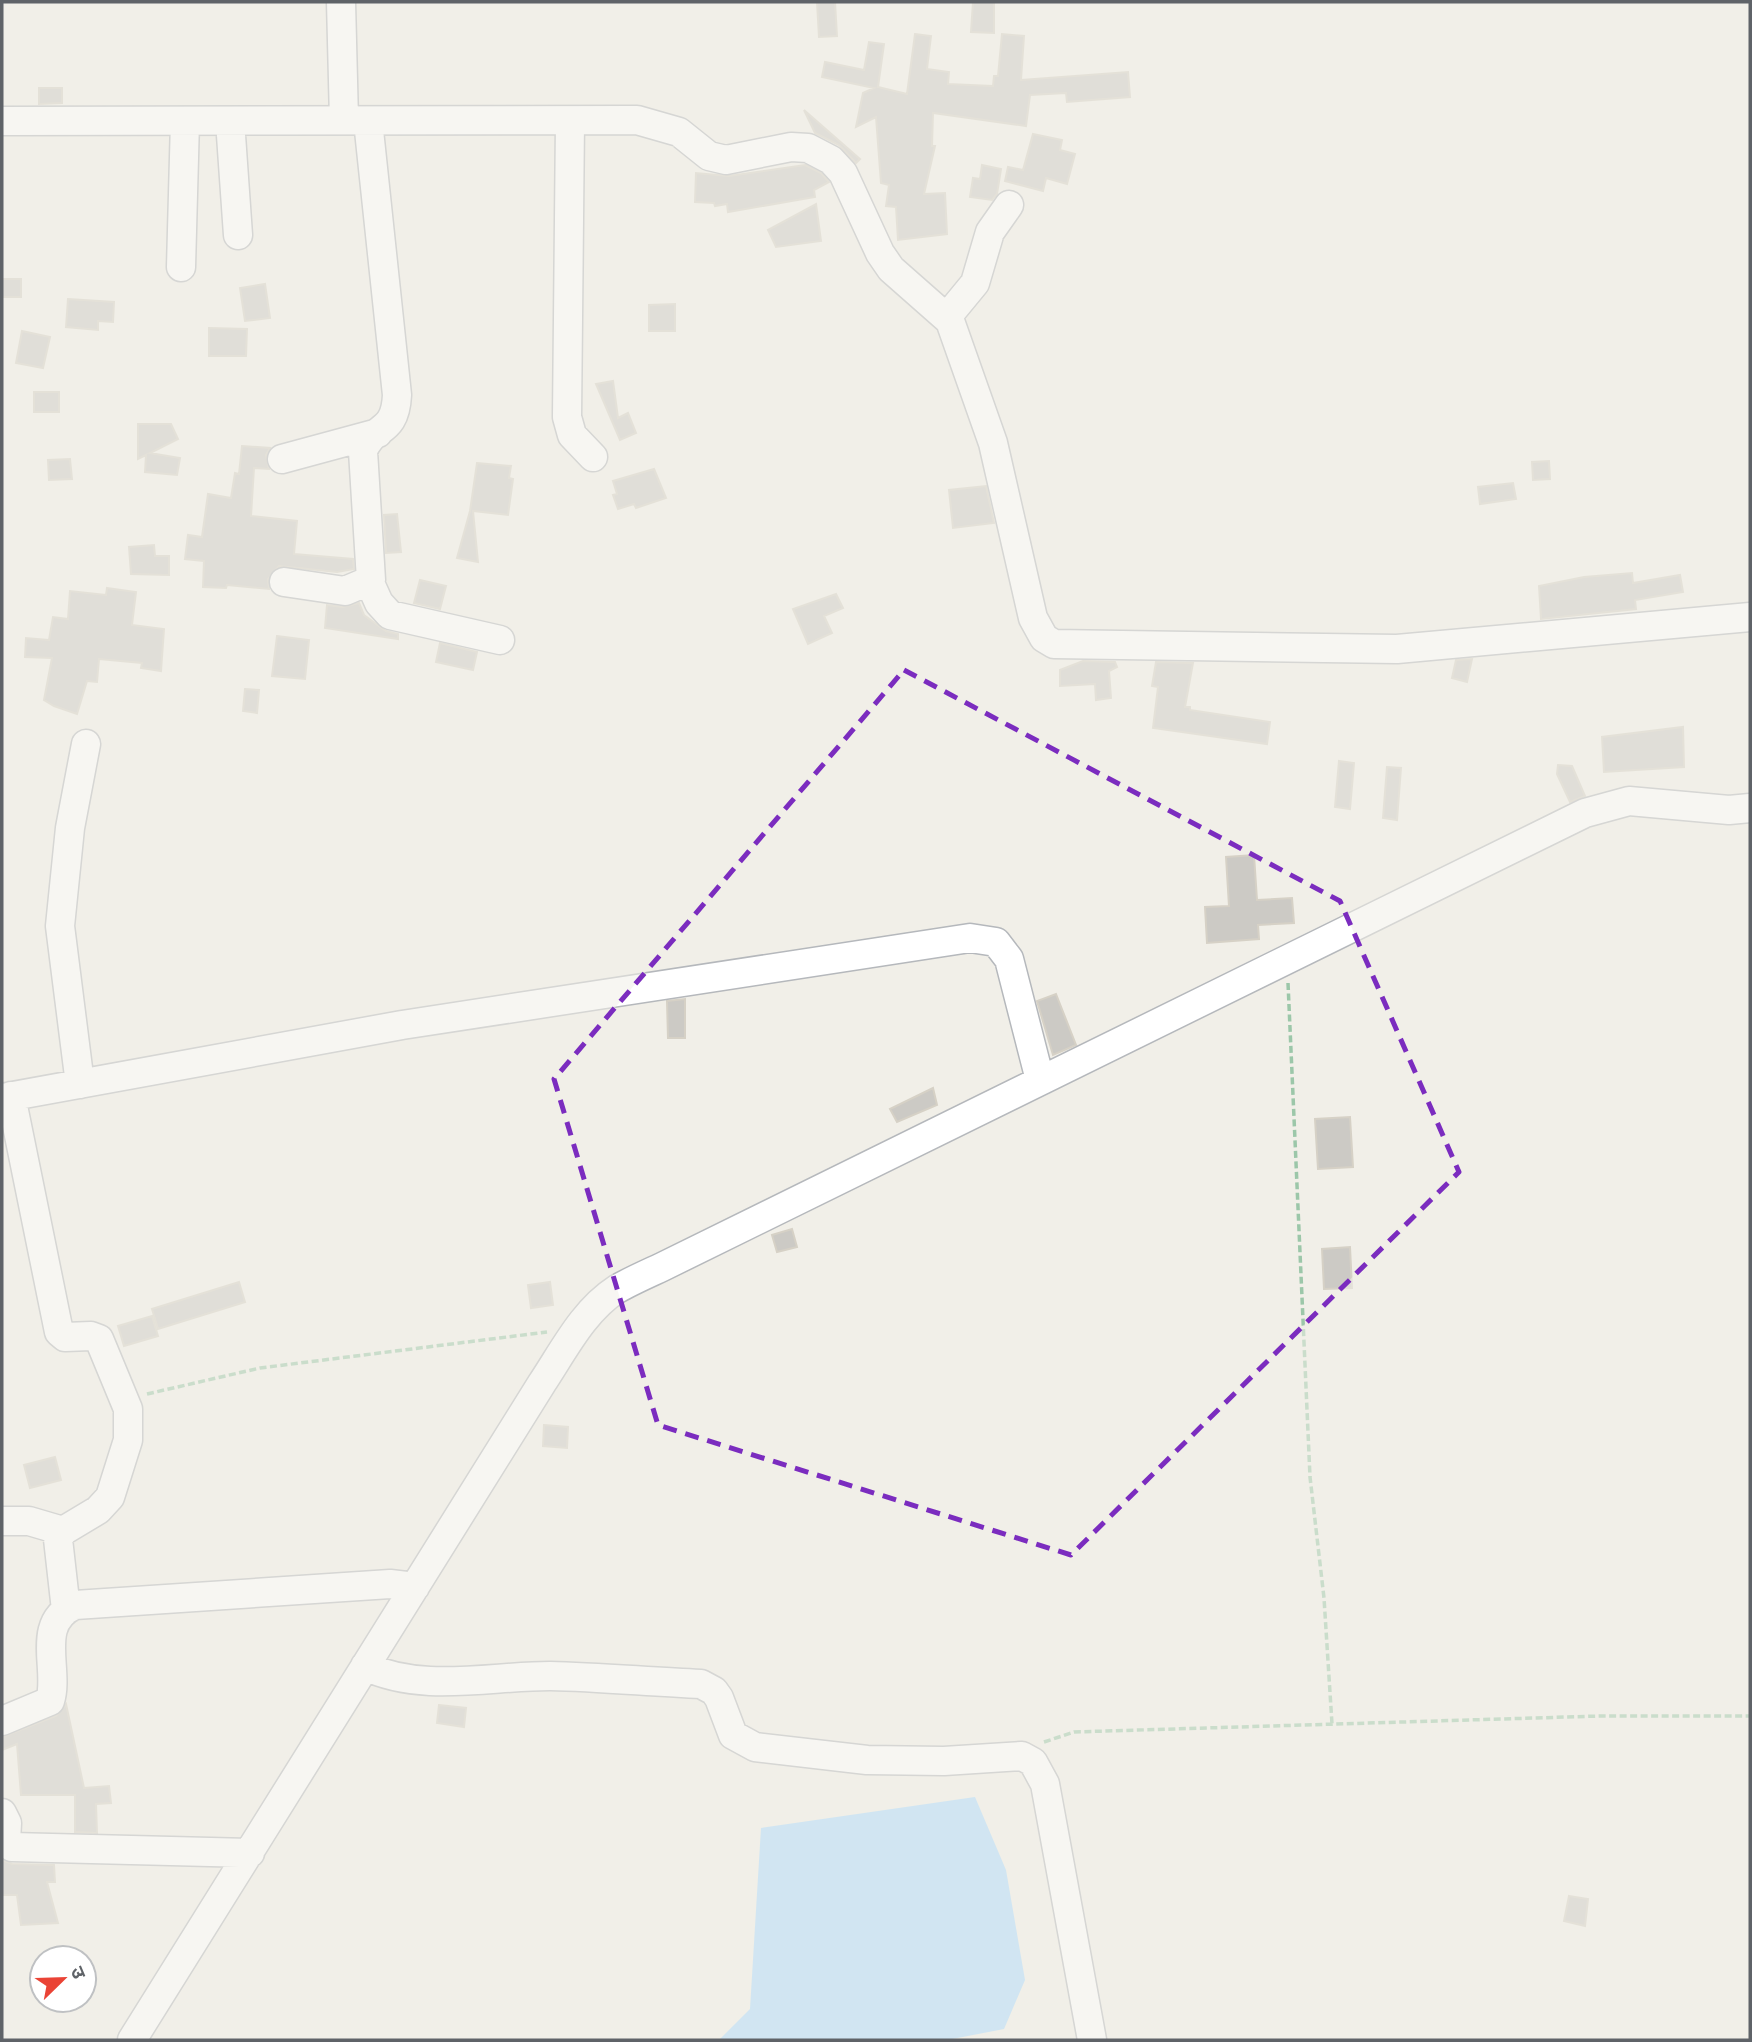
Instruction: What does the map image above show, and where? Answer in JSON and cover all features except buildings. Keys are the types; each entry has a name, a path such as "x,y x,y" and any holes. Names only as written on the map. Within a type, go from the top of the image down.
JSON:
{"street":[{"path":"341,2 397,395 392,422 363,450 370,583 379,603 390,615 500,640"},
{"path":"2,121 637,120 662,124 678,132 709,156 726,160 791,147 821,153 843,173 880,253 891,269 947,317 993,443 1033,618 1044,638 1054,644 1397,649 1750,617"},
{"path":"181,267 185,121"},
{"path":"230,121 238,235"},
{"path":"570,121 567,417 572,435 593,457"},
{"path":"947,317 975,283 990,232 1009,205"},
{"path":"282,458 379,433"},
{"path":"284,582 345,590 370,583"},
{"path":"80,1084 60,926 69,828 86,744"},
{"path":"132,2040 250,1853 376,1671 415,1587 578,1328 601,1302 617,1289 1572,819 1611,803 1629,801 1729,810 1750,808"},
{"path":"2,1721 50,1701 51,1637 66,1610 58,1546 63,1531 98,1510 110,1497 130,1420 99,1339 91,1336 65,1337 59,1332 6,1097 416,1023 970,938 996,942 1009,959 1040,1080"},
{"path":"2,1521 29,1521 63,1531"},
{"path":"66,1610 80,1604 390,1584 415,1587"},
{"path":"376,1671 469,1681 550,1676 701,1684 714,1691 730,1730 747,1744 867,1760 944,1761 993,1755 1022,1756 1033,1762 1045,1784 1092,2040"},
{"path":"2,1813 6,1823 6,1841 12,1847 250,1853"}],"path":[{"path":"1272,968 1279,979 1288,983 1290,988 1292,1104 1310,1476 1324,1598 1332,1724"},
{"path":"124,1399 260,1368 578,1328"},
{"path":"1022,1756 1054,1737 1074,1732 1750,1716"}],"highlighted area":[{"path":"904,670 1340,901 1459,1172 1071,1555 658,1425 554,1079"}],"water":[{"path":"975,1797 1006,1870 1025,1980 1004,2029 947,2040 719,2040 750,2009 761,1828"}]}
